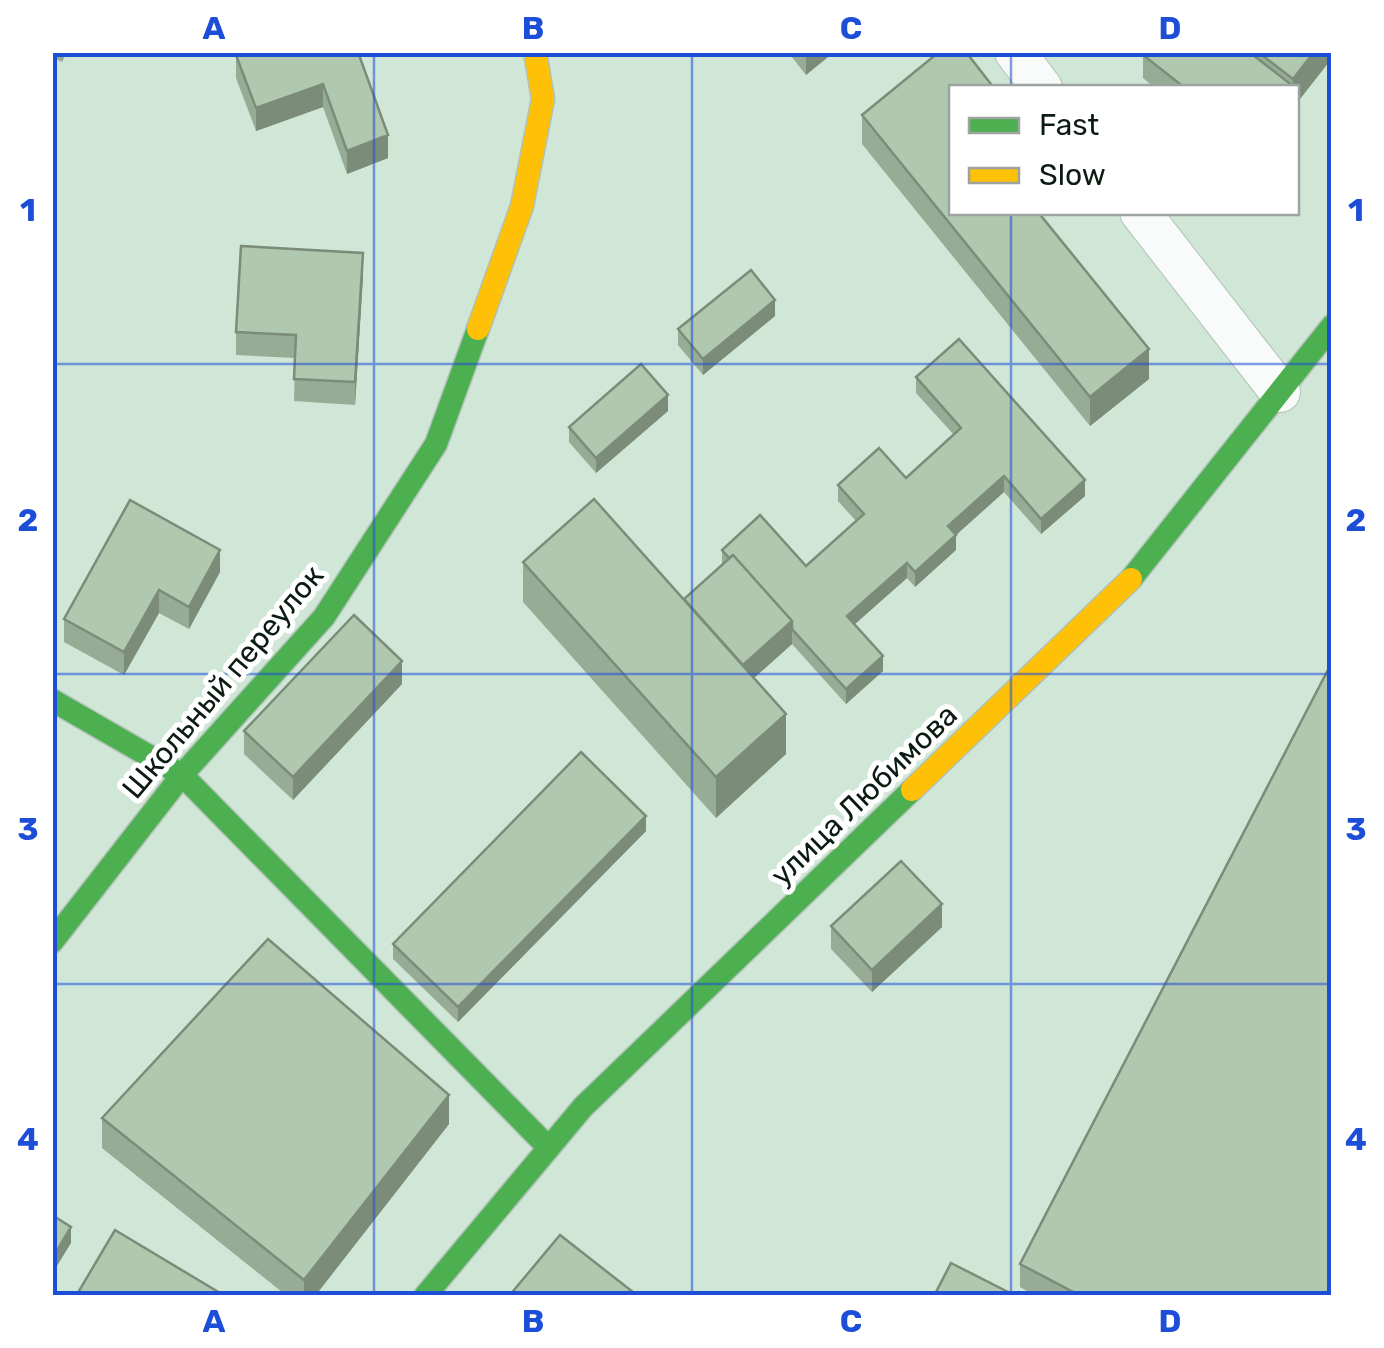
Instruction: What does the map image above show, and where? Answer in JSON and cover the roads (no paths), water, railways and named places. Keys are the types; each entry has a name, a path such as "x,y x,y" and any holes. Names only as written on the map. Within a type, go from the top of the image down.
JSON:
{"street":[{"name":"Школьный переулок","path":"52,942 182,775 324,617 436,444 522,206 543,98 534,52"},
{"path":"1015,52 1040,85"},
{"path":"1142,215 1280,392"},
{"name":"улица Любимова","path":"425,1296 583,1107 1137,574 1332,326"},
{"path":"52,700 182,775 549,1148"}]}
